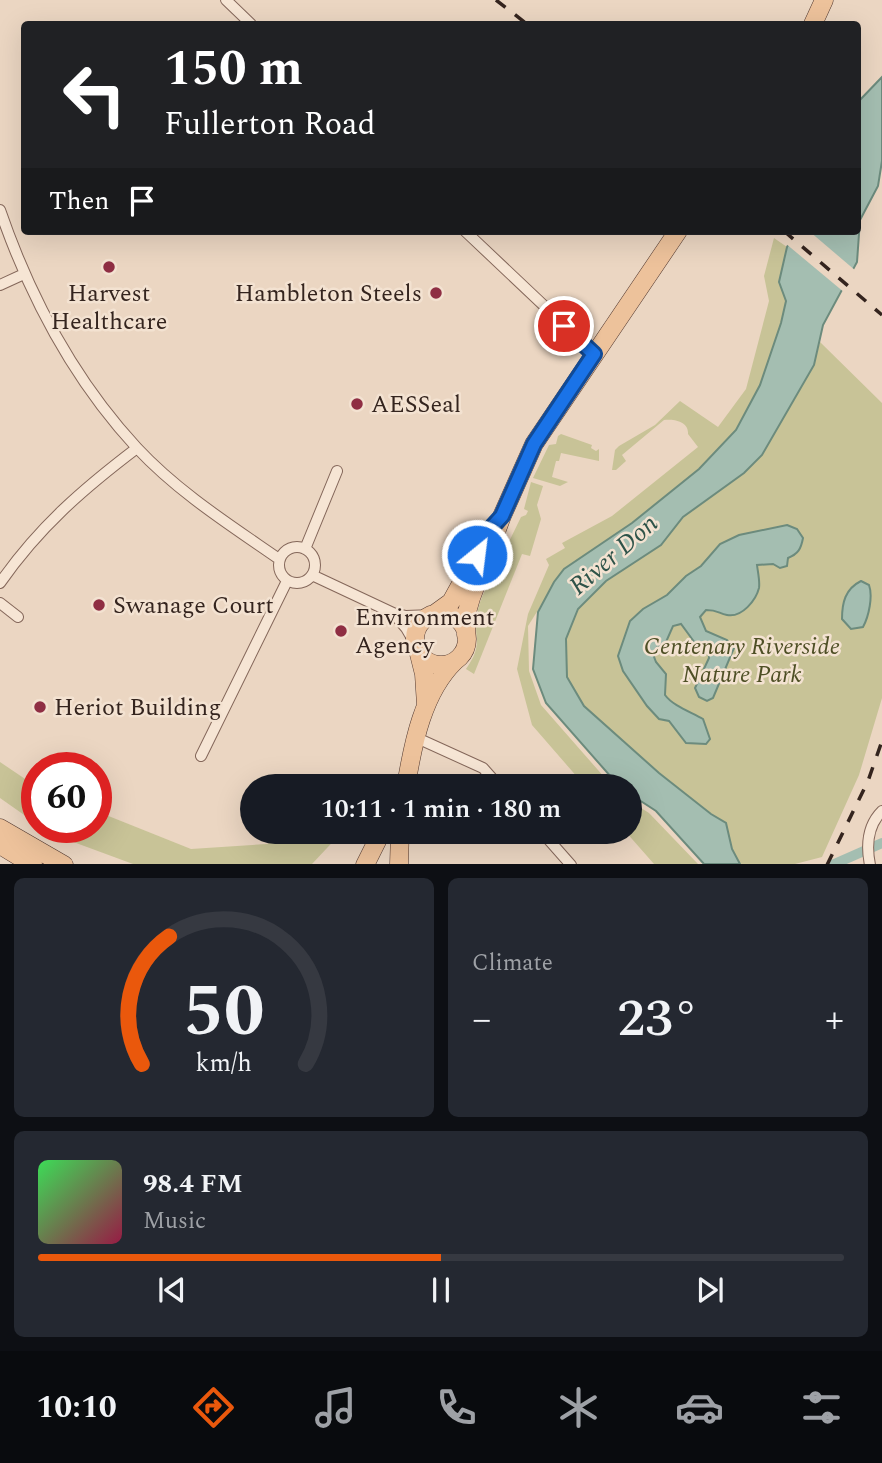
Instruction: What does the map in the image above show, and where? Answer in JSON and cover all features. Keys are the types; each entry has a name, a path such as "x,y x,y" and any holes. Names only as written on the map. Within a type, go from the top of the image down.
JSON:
{"main road":[{"path":"814,21 824,0"},
{"path":"409,774 426,705 444,672 465,649 467,612 471,598 502,516 534,444 675,235"},
{"path":"426,705 424,674 418,650 418,628 423,621 451,602 491,528 502,516"},
{"path":"433,615 442,613 454,617 461,622 467,635"},
{"path":"418,650 431,663 439,665 453,662 460,657"},
{"path":"0,828 64,864"},
{"path":"365,864 375,844"},
{"path":"398,864 399,844"},
{"path":"0,845 33,864"}],"street":[{"path":"226,0 248,21"},
{"path":"0,211 24,274 82,379 138,448 195,499 279,559"},
{"path":"469,235 594,354"},
{"path":"0,285 24,274"},
{"path":"0,583 49,521 92,482 138,448"},
{"path":"305,549 337,471"},
{"path":"295,547 305,549 314,560 312,575 304,582 287,581 280,572 279,559 286,550 295,547"},
{"path":"312,575 393,613 406,616 433,615"},
{"path":"201,756 287,581"},
{"path":"0,603 18,617"},
{"path":"393,613 406,628 418,650"},
{"path":"417,738 483,768 488,774"},
{"path":"869,860 868,838 874,819 882,811"},
{"path":"553,844 571,864"}],"green space":[{"path":"774,238 787,247 779,281 786,301 760,385 736,430 699,469 632,523 564,569 528,626 529,671 541,705 601,774 575,774 532,725 517,669 528,614 549,565 546,559 565,548 562,543 612,516 698,447 688,434 686,426 668,420 664,420 622,455 626,461 616,470 612,470 615,450 619,446 655,425 680,401 718,427 746,389 769,301 764,276"},
{"name":"Centenary Riverside Nature Park","path":"820,342 882,403 882,698 859,775 822,857 795,864 740,864 732,849 726,823 659,773 584,706 567,677 566,639 578,609 606,581 661,545 683,517 744,473 814,365"},
{"path":"561,434 592,445 591,448 596,451 599,449 599,461 561,453 552,477 568,482 560,486 533,478 549,445 556,444"},
{"path":"531,482 543,486 537,505 541,519 530,556 522,554 474,674 466,669 475,653 480,602 498,567 503,569 499,564 501,558 521,517 528,511 524,509"},
{"path":"0,762 21,776 21,813 0,798"},
{"path":"642,809 698,864 654,864 636,844 642,844"},
{"path":"112,817 191,849 267,844 331,844 312,864 133,864 76,843 112,843"}],"water":[{"path":"882,77 882,161 878,186 861,218 861,99"},
{"name":"River Don","path":"794,235 859,235 857,262 823,325 814,365 762,455 744,473 683,517 661,545 606,581 578,609 566,639 567,677 584,706 659,773 726,823 732,849 740,864 704,864 656,811 642,802 642,774 608,774 546,703 533,669 538,612 564,569 632,523 699,469 736,430 760,385 781,323 786,301 779,282 787,247"},
{"path":"787,525 797,529 803,538 798,551 788,558 787,566 780,568 773,564 757,565 759,588 752,603 738,614 727,615 706,610 700,617 706,631 727,640 734,648 713,698 707,701 699,697 695,688 709,658 708,648 700,642 695,643 681,624 673,626 666,642 657,647 653,654 666,674 665,695 677,706 703,719 710,739 706,744 686,743 669,721 659,719 647,706 623,671 618,656 630,621 643,609 667,595 686,576 701,566 720,544 739,535"},
{"path":"861,581 869,585 869,612 863,627 851,629 842,619 844,602 851,588"}],"pier":[{"path":"790,235 814,235 856,271 845,293 785,243"}],"waterway":[{"path":"834,864 882,843"}],"railway":[{"path":"496,0 523,21"},
{"path":"789,235 882,315"},
{"path":"827,864 868,781 882,741"}],"place":[{"name":"Harvest Healthcare","path":"109,267"},
{"name":"Hambleton Steels","path":"436,293"},
{"name":"AESSeal","path":"357,404"},
{"name":"Swanage Court","path":"99,605"},
{"name":"Environment Agency","path":"341,631"},
{"name":"Heriot Building","path":"40,707"}],"route":[{"path":"477,555 491,528 502,516 534,444 594,354 564,326"}]}
